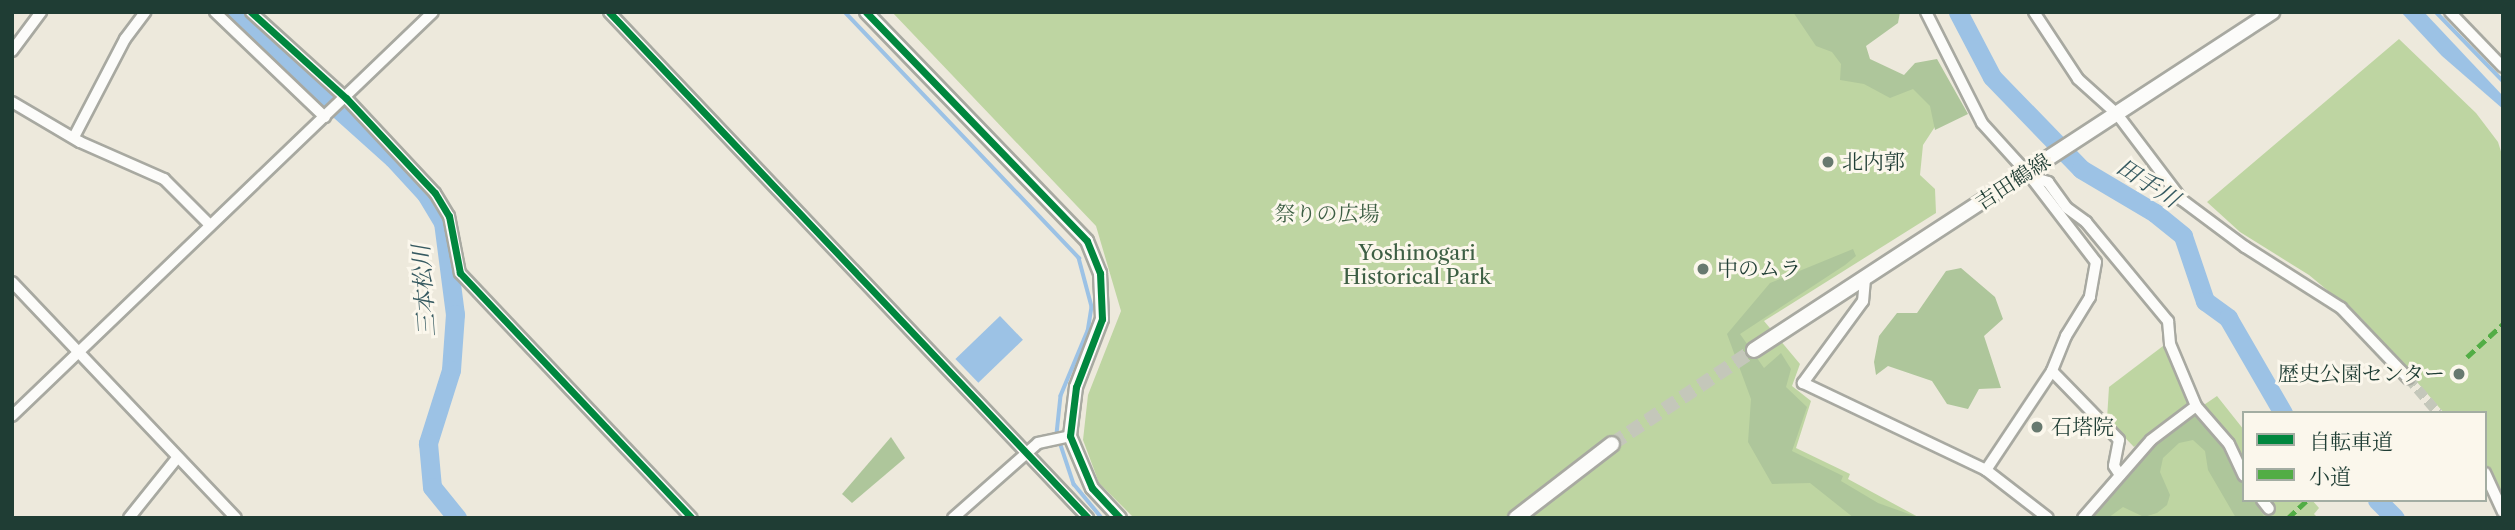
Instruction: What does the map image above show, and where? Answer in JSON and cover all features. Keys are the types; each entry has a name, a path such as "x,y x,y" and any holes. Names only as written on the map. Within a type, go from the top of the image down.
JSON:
{"main road":[{"name":"吉田鶴線","path":"1754,350 2027,176 2272,12"},
{"path":"1516,518 1612,444"}],"street":[{"path":"12,51 41,12"},
{"path":"75,135 125,38 145,12"},
{"path":"215,12 325,117"},
{"path":"251,12 346,98 435,193 449,216 460,273 692,518"},
{"path":"12,416 433,12"},
{"path":"609,12 1088,518"},
{"path":"866,12 1087,241 1100,273 1102,319 1076,387 1070,436 1092,488 1120,518"},
{"path":"1926,12 1982,123 2096,262 2090,297 2052,371 1986,470"},
{"path":"2034,12 2078,79 2117,114 2182,200 2245,247 2341,308 2408,378"},
{"path":"2042,12 2042,27"},
{"path":"2450,12 2503,67"},
{"path":"12,102 164,179 211,225"},
{"path":"2027,176 2048,182 2168,321 2170,344 2196,406 2229,444 2242,472"},
{"path":"1865,279 1863,301 1803,383 1986,470 2048,518"},
{"path":"12,282 236,518"},
{"path":"2052,371 2119,440 2114,466 2120,475"},
{"path":"2084,518 2151,440 2196,406"},
{"path":"953,518 1027,451 1051,439 1070,436"},
{"path":"129,518 177,458"},
{"path":"2487,477 2503,512"}],"green space":[{"name":"Yoshinogari Historical Park","path":"892,12 1873,12 1857,37 1864,59 1880,75 1919,80 1942,116 1923,145 1920,175 1935,189 1936,213 1764,321 1800,364 1792,386 1811,401 1796,448 1850,474 1848,479 1920,518 1134,518 1099,483 1083,440 1088,395 1121,311 1096,226"},
{"path":"1793,12 1900,12 1898,23 1866,46 1870,59 1904,75 1915,63 1937,59 1968,114 1935,130 1930,106 1913,89 1890,98 1864,84 1840,80 1841,64 1832,52 1816,46"},
{"path":"2399,39 2476,113 2498,142 2503,158 2503,500 2487,468 2487,411 2442,411 2362,319 2309,275 2240,232 2207,202"},
{"path":"1853,249 1856,256 1845,265 1740,334 1764,368 1781,353 1791,369 1786,387 1807,407 1792,451 1843,476 1841,481 1878,503 1920,518 1854,518 1810,483 1772,484 1748,442 1751,399 1727,334 1770,283"},
{"path":"1961,268 1995,297 2003,319 1984,336 2001,388 1979,389 1968,409 1947,404 1932,381 1888,366 1876,375 1874,362 1879,336 1897,313 1917,313 1946,271"},
{"path":"2163,346 2189,402 2134,447 2107,419 2109,387"},
{"path":"2217,396 2242,427 2242,502 2314,502 2319,508 2314,514 2318,518 2090,518 2189,415"},
{"path":"2195,413 2230,457 2242,480 2242,502 2255,502 2265,518 2236,518 2208,470 2205,451 2193,440 2179,443 2163,458 2160,472 2170,495 2167,505 2157,513 2144,517 2123,507 2108,518 2090,518 2155,442"},
{"path":"891,437 905,458 852,503 842,494"}],"water":[{"path":"2401,12 2424,12 2503,96 2503,109 2442,56"},
{"path":"1000,316 1023,340 978,383 955,359"}],"waterway":[{"name":"三本松川","path":"230,12 393,158 426,194 443,222 455,314 451,370 428,443 432,487 457,518"},
{"path":"845,12 1079,258 1092,307 1088,331 1061,396 1057,433 1074,484 1102,518"},
{"name":"田手川","path":"1958,12 1992,77 2081,169 2155,213 2183,236 2205,301 2228,318 2282,411"},
{"path":"2436,12 2503,81"},
{"name":"田手川","path":"2379,502 2395,518"}],"tunnel":[{"path":"1612,444 1754,350"},
{"path":"2408,378 2436,411"}],"marked path":[{"path":"2467,357 2503,324"},
{"path":"2288,518 2305,502"}],"cycle path":[{"path":"251,12 346,98 435,193 449,216 460,273 692,518"},
{"path":"609,12 1088,518"},
{"path":"866,12 1087,241 1100,273 1102,319 1076,387 1070,436 1092,488 1120,518"}],"place":[{"name":"北内郭","path":"1828,162"},
{"name":"中のムラ","path":"1703,269"},
{"name":"歴史公園センター","path":"2459,374"},
{"name":"石塔院","path":"2037,427"}],"park label":[{"name":"祭りの広場","path":"1327,214"}]}
